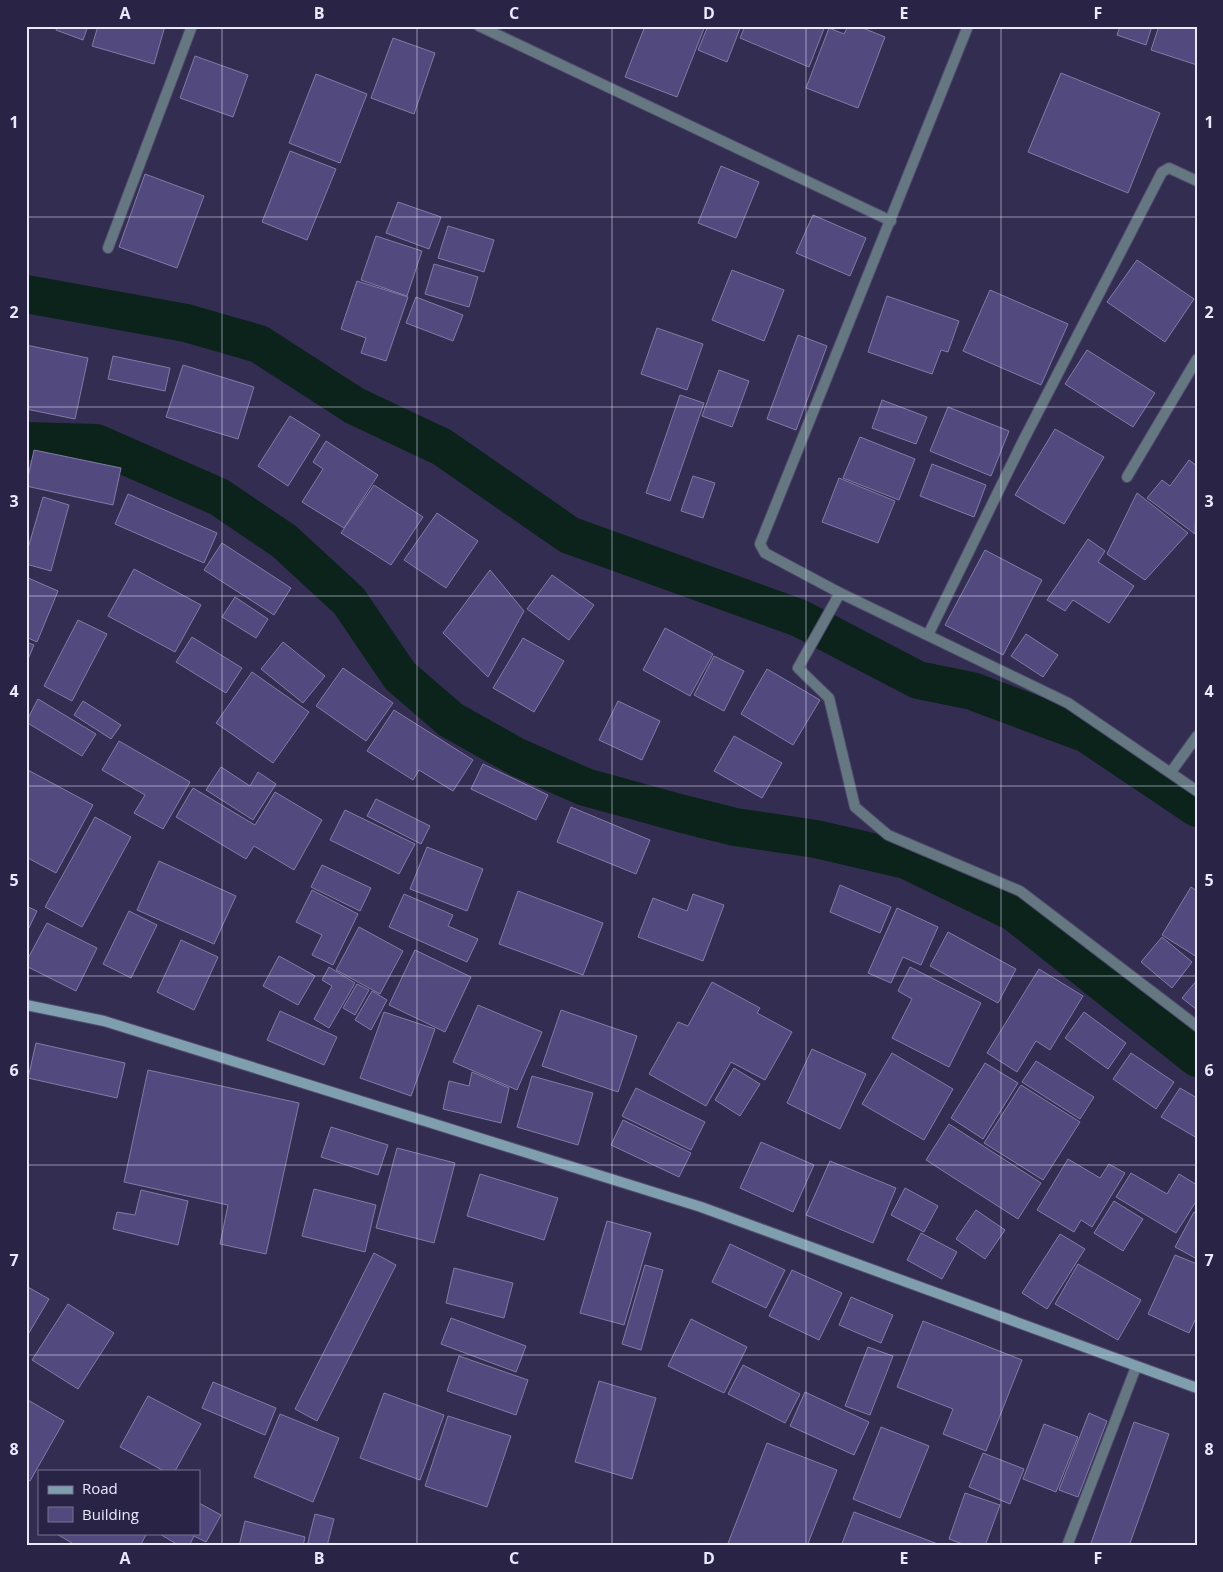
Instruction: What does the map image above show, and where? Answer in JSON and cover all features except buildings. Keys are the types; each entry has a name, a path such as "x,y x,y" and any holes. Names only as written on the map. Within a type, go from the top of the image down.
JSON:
{"main road":[{"path":"26,1005 104,1021 701,1207 1136,1368 1197,1388"}],"street":[{"path":"108,248 192,26"},
{"path":"479,26 891,222"},
{"path":"968,26 891,222 760,544 765,553 840,593 1068,703 1171,772 1197,792"},
{"path":"928,635 1023,440 1162,172 1168,168 1176,170 1197,181"},
{"path":"1127,477 1197,359"},
{"path":"840,593 798,668 829,698 854,807 888,835 1020,891 1197,1026"},
{"path":"1171,772 1197,736"},
{"path":"1067,1546 1136,1368"}],"waterway":[{"path":"26,294 186,323 259,344 355,406 442,447 569,535 799,618 918,680 972,691 1087,734 1197,808"},
{"path":"26,441 96,443 219,497 284,541 349,601 400,676 451,720 517,757 585,787 683,814 735,827 816,839 906,860 1015,913 1197,1058"}]}
